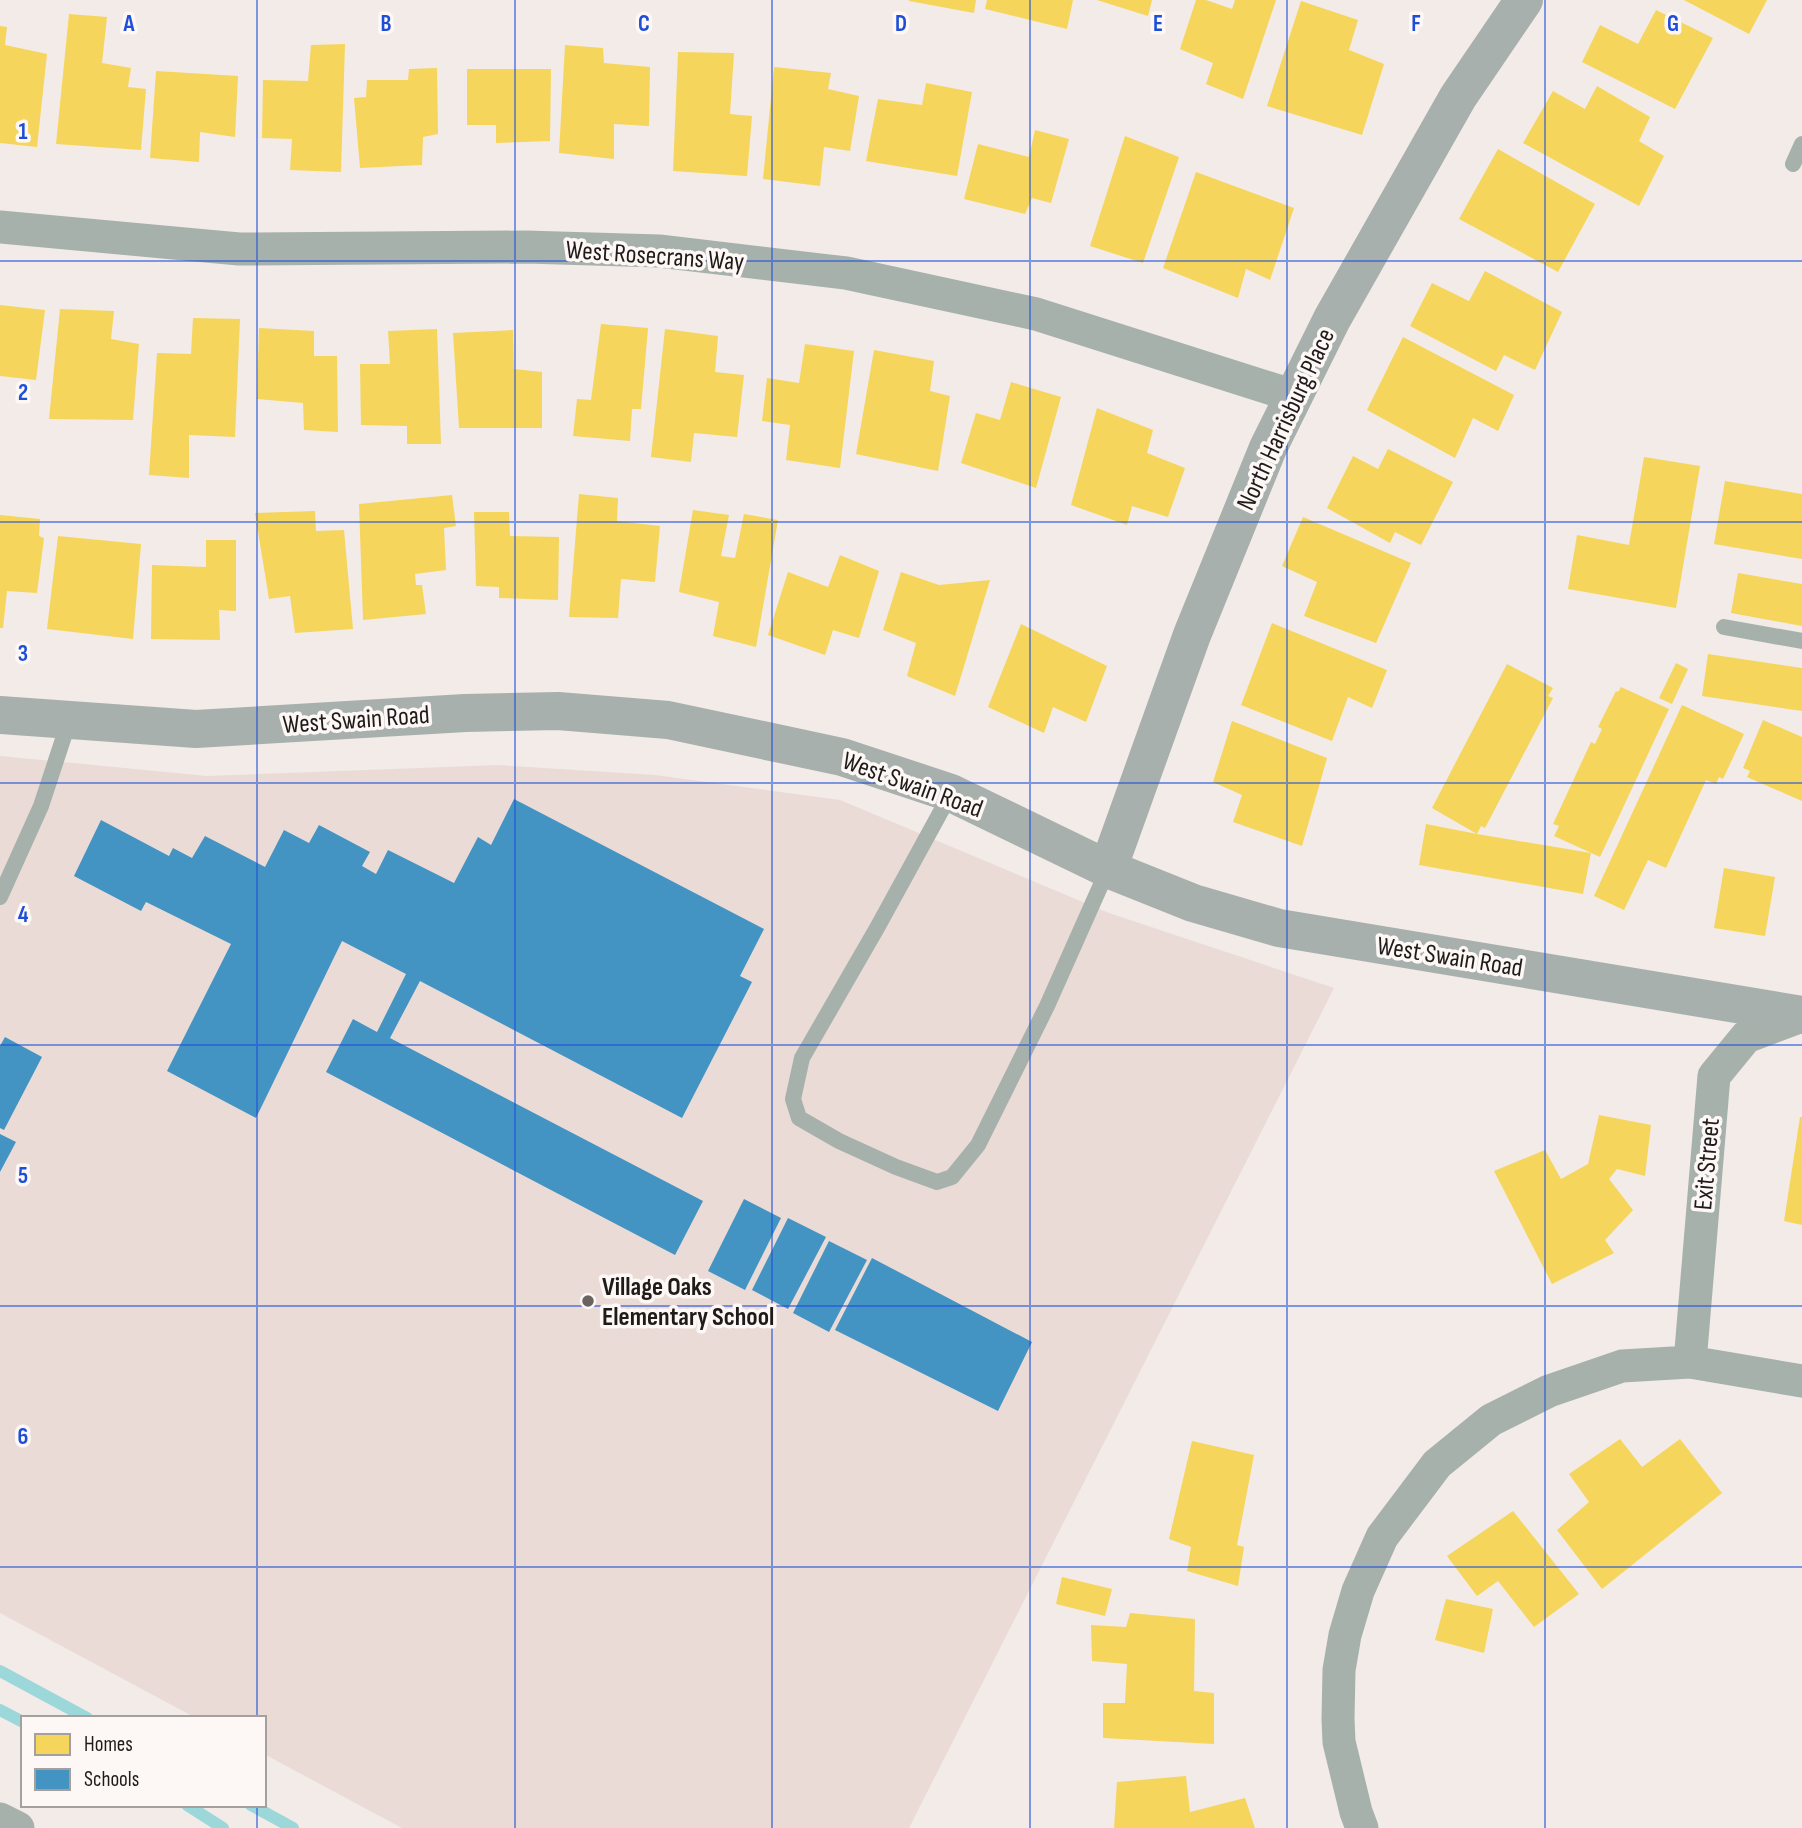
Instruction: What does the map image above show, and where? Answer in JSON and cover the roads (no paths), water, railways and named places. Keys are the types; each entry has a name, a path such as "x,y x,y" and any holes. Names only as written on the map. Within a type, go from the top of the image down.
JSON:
{"street":[{"name":"North Harrisburg Place","path":"1108,869 1192,635 1268,448 1332,318 1512,4"},
{"name":"West Rosecrans Way","path":"0,227 239,249 526,247 660,251 846,273 1036,314 1294,396"},
{"name":"West Swain Road","path":"0,715 196,729 465,713 558,711 668,720 842,757 951,793 1108,869 1193,904 1279,928 1802,1015"},
{"name":"Exit Street","path":"1690,1362 1713,1076 1746,1037 1802,1015"},
{"path":"1362,1828 1339,1742 1339,1670 1345,1634 1358,1591 1382,1537 1437,1464 1491,1420 1549,1391 1622,1366 1690,1362 1802,1381"},
{"path":"0,1819 18,1828"}],"lane":[{"path":"1793,164 1802,144"},
{"path":"1724,627 1802,641"},
{"path":"0,897 41,806 69,721"},
{"path":"951,793 802,1058 793,1099 799,1118 839,1141 937,1182 952,1177 978,1145 1047,1006 1108,869"}],"waterway":[{"path":"0,1671 83,1716"},
{"path":"0,1710 21,1721"},
{"path":"190,1807 223,1828"},
{"path":"255,1807 293,1828"}],"place":[{"name":"Village Oaks Elementary School","path":"588,1301"}]}
